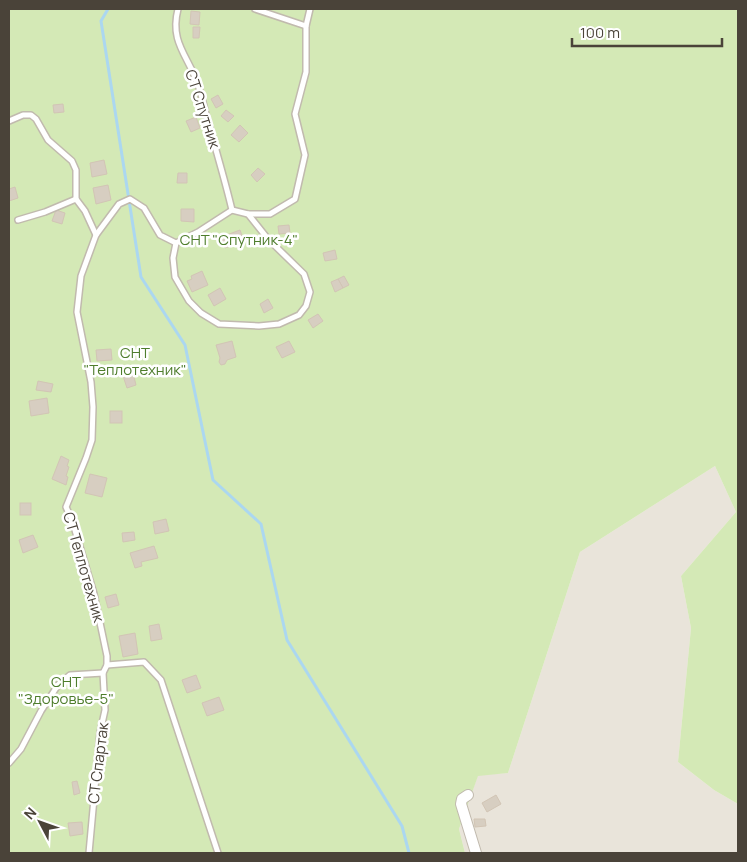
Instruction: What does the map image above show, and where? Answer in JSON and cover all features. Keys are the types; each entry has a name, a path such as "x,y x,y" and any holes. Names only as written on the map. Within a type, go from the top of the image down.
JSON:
{"street":[{"path":"468,795 462,799 461,804 476,853"}],"lane":[{"name":"СТ Спутник","path":"178,9 174,22 177,40 199,86 232,210"},
{"path":"255,9 306,26"},
{"path":"248,214 268,239 304,274 310,292 306,306 299,315 279,324 259,326 219,324 201,313 189,301 175,277 173,258 176,243 198,232 232,210 248,214 270,214 294,199 305,155 295,114 306,72 306,26 310,9"},
{"path":"9,121 31,115 36,118 48,140 72,161 76,170 76,199 96,234"},
{"path":"18,220 45,212 76,199"},
{"name":"СТ Теплотехник","path":"107,665 107,656 94,594 72,520 66,507 92,440 93,407 91,382 77,312 81,276 96,234 118,204 130,199 144,208 160,235 176,243"},
{"path":"107,665 144,662 161,680 218,853"},
{"name":"СТ Спартак","path":"89,853 100,734 105,710 103,674 107,665"},
{"path":"9,763 21,750 41,711 58,685 70,675 103,674"}],"shaded area":[{"path":"715,466 736,512 681,576 691,628 678,762 714,790 738,804 738,853 465,853 459,829 478,775 508,773 580,552"}],"green space":[{"path":"9,9 738,9 738,804 714,790 678,762 691,628 681,576 736,512 715,466 580,552 508,773 478,776 459,829 465,853 9,853"}],"building":[{"path":"191,11 200,12 199,25 190,24"},
{"path":"193,27 200,27 199,38 193,38"},
{"path":"218,95 223,104 216,108 211,99"},
{"path":"63,104 64,112 54,113 53,105"},
{"path":"226,110 234,116 228,122 221,116"},
{"path":"196,117 200,128 191,132 186,121"},
{"path":"240,125 248,133 239,142 231,135"},
{"path":"104,160 107,174 92,177 90,163"},
{"path":"258,168 265,174 257,182 251,175"},
{"path":"178,173 187,173 187,183 177,183"},
{"path":"108,185 111,200 96,204 93,188"},
{"path":"15,187 18,198 9,201 9,189"},
{"path":"181,209 194,209 194,222 181,221"},
{"path":"56,210 65,213 62,224 52,221"},
{"path":"289,225 290,233 279,234 278,226"},
{"path":"240,230 244,241 225,248 221,237"},
{"path":"335,250 337,259 325,261 323,253"},
{"path":"202,271 208,285 192,292 187,281 192,279 191,276"},
{"path":"344,276 349,285 343,288 338,279"},
{"path":"338,279 343,288 335,292 331,282"},
{"path":"220,288 226,299 214,306 208,295"},
{"path":"268,299 273,308 264,313 260,304"},
{"path":"318,314 323,321 313,328 308,320"},
{"path":"232,341 236,357 227,360 225,364 221,365 216,345"},
{"path":"289,341 295,352 282,358 276,347"},
{"path":"111,349 112,360 97,361 96,350"},
{"path":"133,373 136,385 127,388 123,376"},
{"path":"38,381 53,384 51,392 36,390"},
{"path":"47,398 49,413 31,416 29,401"},
{"path":"110,411 122,411 122,423 110,423"},
{"path":"61,456 69,460 66,485 52,479"},
{"path":"90,474 107,478 102,497 85,493"},
{"path":"20,503 31,503 31,515 20,515"},
{"path":"166,519 169,531 155,534 153,522"},
{"path":"134,532 135,540 123,542 122,533"},
{"path":"33,535 38,547 23,553 19,540"},
{"path":"154,546 158,558 141,562 142,566 135,568 130,553"},
{"path":"116,594 119,605 108,608 105,597"},
{"path":"159,624 162,639 151,641 149,626"},
{"path":"135,633 138,654 123,657 119,636"},
{"path":"196,675 201,688 187,693 182,680"},
{"path":"219,697 224,710 207,716 202,703"},
{"path":"77,781 80,793 74,795 72,782"},
{"path":"496,795 501,804 487,812 482,803"},
{"path":"474,819 485,819 486,826 475,827"},
{"path":"82,822 83,834 70,836 68,823"}],"waterway":[{"path":"108,9 101,21 141,277 185,345 213,480 261,524 287,640 402,826 409,853"}],"park label":[{"name":"СНТ \"Спутник-4\"","path":"239,239"},
{"name":"СНТ \"Теплотехник\"","path":"135,360"},
{"name":"СНТ \"Здоровье-5\"","path":"66,690"}]}
